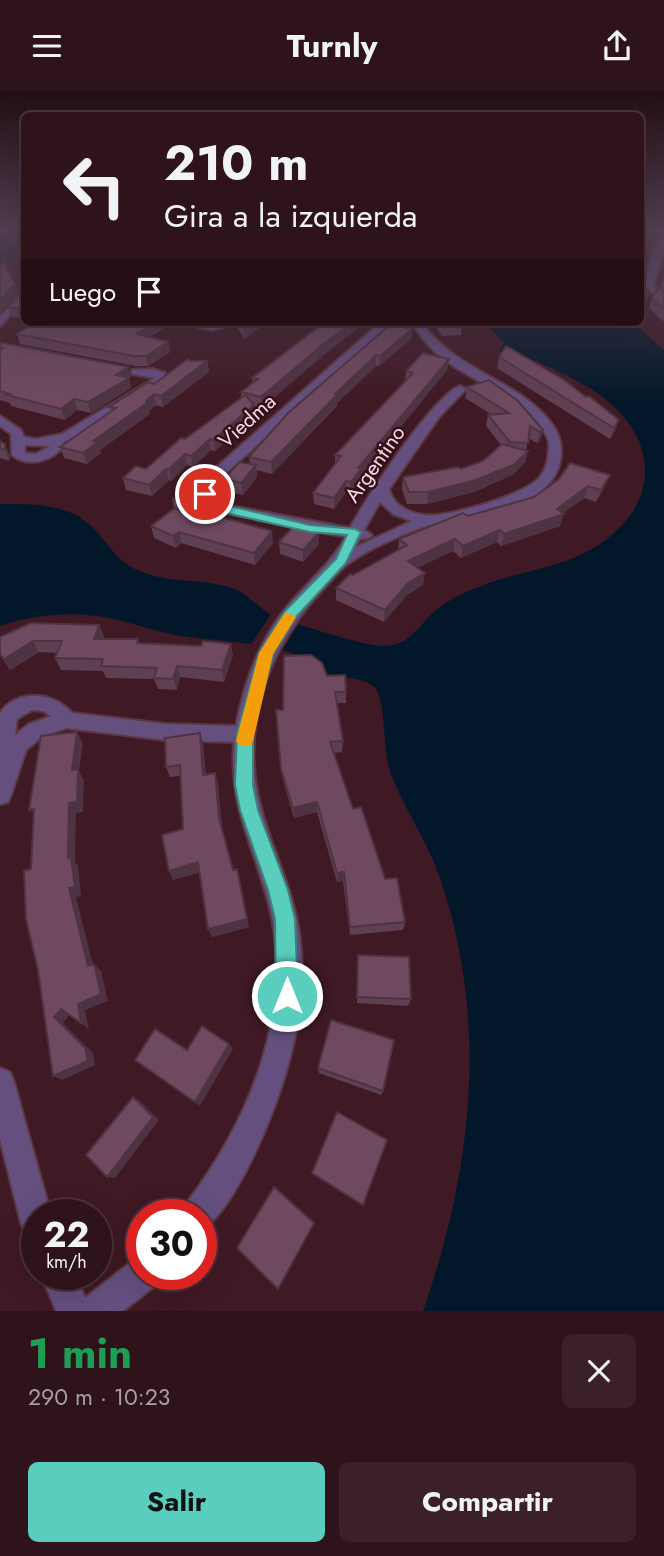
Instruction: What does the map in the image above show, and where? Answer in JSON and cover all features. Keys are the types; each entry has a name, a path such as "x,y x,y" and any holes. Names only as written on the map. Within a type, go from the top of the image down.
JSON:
{"street":[{"path":"651,287 664,300"},
{"path":"0,323 21,299"},
{"path":"199,326 220,332 233,329 233,326"},
{"name":"Viedma","path":"221,508 200,512 187,511 181,507 183,496 207,483 382,326"},
{"path":"372,335 395,331 387,329 386,326"},
{"path":"208,1199 236,1159 263,1103 280,1046 287,996 285,919 278,890 249,810 244,785 245,734 266,653 290,615 341,561 427,520 505,502 536,487 552,470 556,456 550,429 532,408 444,357 420,329 407,333"},
{"path":"0,419 17,433 19,456 26,459 46,455 140,389 157,382 161,375 122,369"},
{"path":"460,389 465,382 465,371"},
{"path":"460,389 480,388 503,392"},
{"name":"Argentino","path":"341,561 382,488 435,414 460,389"},
{"path":"207,483 205,494 221,508 310,528 390,537"},
{"path":"382,488 383,499 391,507 411,517 427,520"},
{"path":"0,795 9,756 36,729 66,720 166,732 245,734"},
{"path":"0,1082 31,1199"},
{"path":"95,1311 126,1287"},
{"path":"64,1290 73,1311"}],"water":[{"path":"488,326 637,326 664,350 664,1311 423,1311 440,1258 463,1151 469,1043 465,989 456,935 441,881 390,771 380,701 373,686 332,675 304,658 285,651 172,634 96,616 40,616 0,626 0,504 38,505 74,514 84,520 117,556 146,574 229,587 240,591 268,613 305,627 380,646 405,640 440,607 463,593 565,561 592,549 616,532 632,512 642,491 645,470 642,448 631,427 614,407 591,389 524,356 499,351 504,343"}],"pier":[{"path":"273,611 301,620 280,654 249,647"}],"building":[{"path":"0,287 12,287 0,300"},
{"path":"658,288 664,292 664,309 652,298"},
{"path":"21,291 21,309 8,307"},
{"path":"30,326 149,326 137,334 168,342 146,356 134,356 17,334"},
{"path":"320,326 348,326 261,397 241,392 258,379 252,378"},
{"path":"389,326 412,329 380,356 376,355 271,462 249,457 288,413"},
{"path":"2,343 128,367 116,375 129,378 88,402 74,399 61,409 7,395 10,394 0,391"},
{"path":"506,346 564,380 586,397 589,396 619,420 614,428 499,357"},
{"path":"423,353 449,359 358,468 361,469 351,482 346,481 334,498 313,493 341,456 335,455 413,373 406,371"},
{"path":"188,359 207,361 161,396 154,394 147,403 93,441 98,442 83,453 60,447 116,408 109,407 148,382 154,384"},
{"path":"489,380 518,401 543,430 540,432 530,426 528,443 510,442 488,415 509,413 467,387"},
{"path":"245,395 254,405 213,440 210,439 191,456 185,454 149,485 123,478 136,466 146,469 181,438 185,439"},
{"path":"0,441 5,444 5,450 0,448"},
{"path":"502,444 528,451 515,464 476,480 428,492 409,492 403,477 458,467 461,469 483,461"},
{"path":"239,462 256,465 241,483 224,479"},
{"path":"570,463 610,475 601,490 588,486 557,509 564,514 504,534 500,530 463,546 455,539 408,561 425,573 408,583 385,610 336,588 350,574 353,575 407,545 399,539 463,513 468,516 534,497 559,479"},
{"path":"175,508 207,522 213,515 272,531 254,553 179,532 173,536 151,526"},
{"path":"295,525 319,532 303,550 279,542"},
{"path":"31,623 99,625 94,639 138,639 137,643 201,646 203,641 231,644 222,670 177,666 173,679 154,678 157,668 101,666 103,659 55,658 62,641 33,641 4,659 0,654 0,637"},
{"path":"311,655 322,663 327,676 345,675 346,692 335,692 343,741 330,742 353,809 361,807 385,879 397,878 405,922 350,927 344,872 337,873 317,802 293,808 281,769 276,710 283,710 284,656"},
{"path":"77,732 72,770 78,769 77,802 69,803 68,858 71,857 75,887 69,888 88,966 94,964 101,994 78,1004 81,1023 61,1009 54,1017 85,1048 88,1061 53,1076 38,970 26,919 24,871 31,869 34,809 29,810 41,736"},
{"path":"200,733 203,775 215,773 219,818 233,870 237,869 247,919 208,929 198,862 169,871 162,835 183,829 180,765 166,767 165,738"},
{"path":"358,955 409,957 411,999 357,997"},
{"path":"331,1020 394,1040 383,1091 318,1068"},
{"path":"202,1026 229,1044 195,1102 135,1060 155,1029 187,1050"},
{"path":"133,1097 153,1117 107,1177 86,1155"},
{"path":"337,1112 387,1140 363,1205 312,1173"},
{"path":"274,1187 314,1223 278,1289 237,1248"}],"slow traffic":[{"path":"245,741 253,698 266,653 289,617"}],"route":[{"path":"205,494 221,508 326,531 355,532 341,561 290,615 266,653 245,734 243,767 249,810 266,864 278,890 285,919 287,996"}]}
